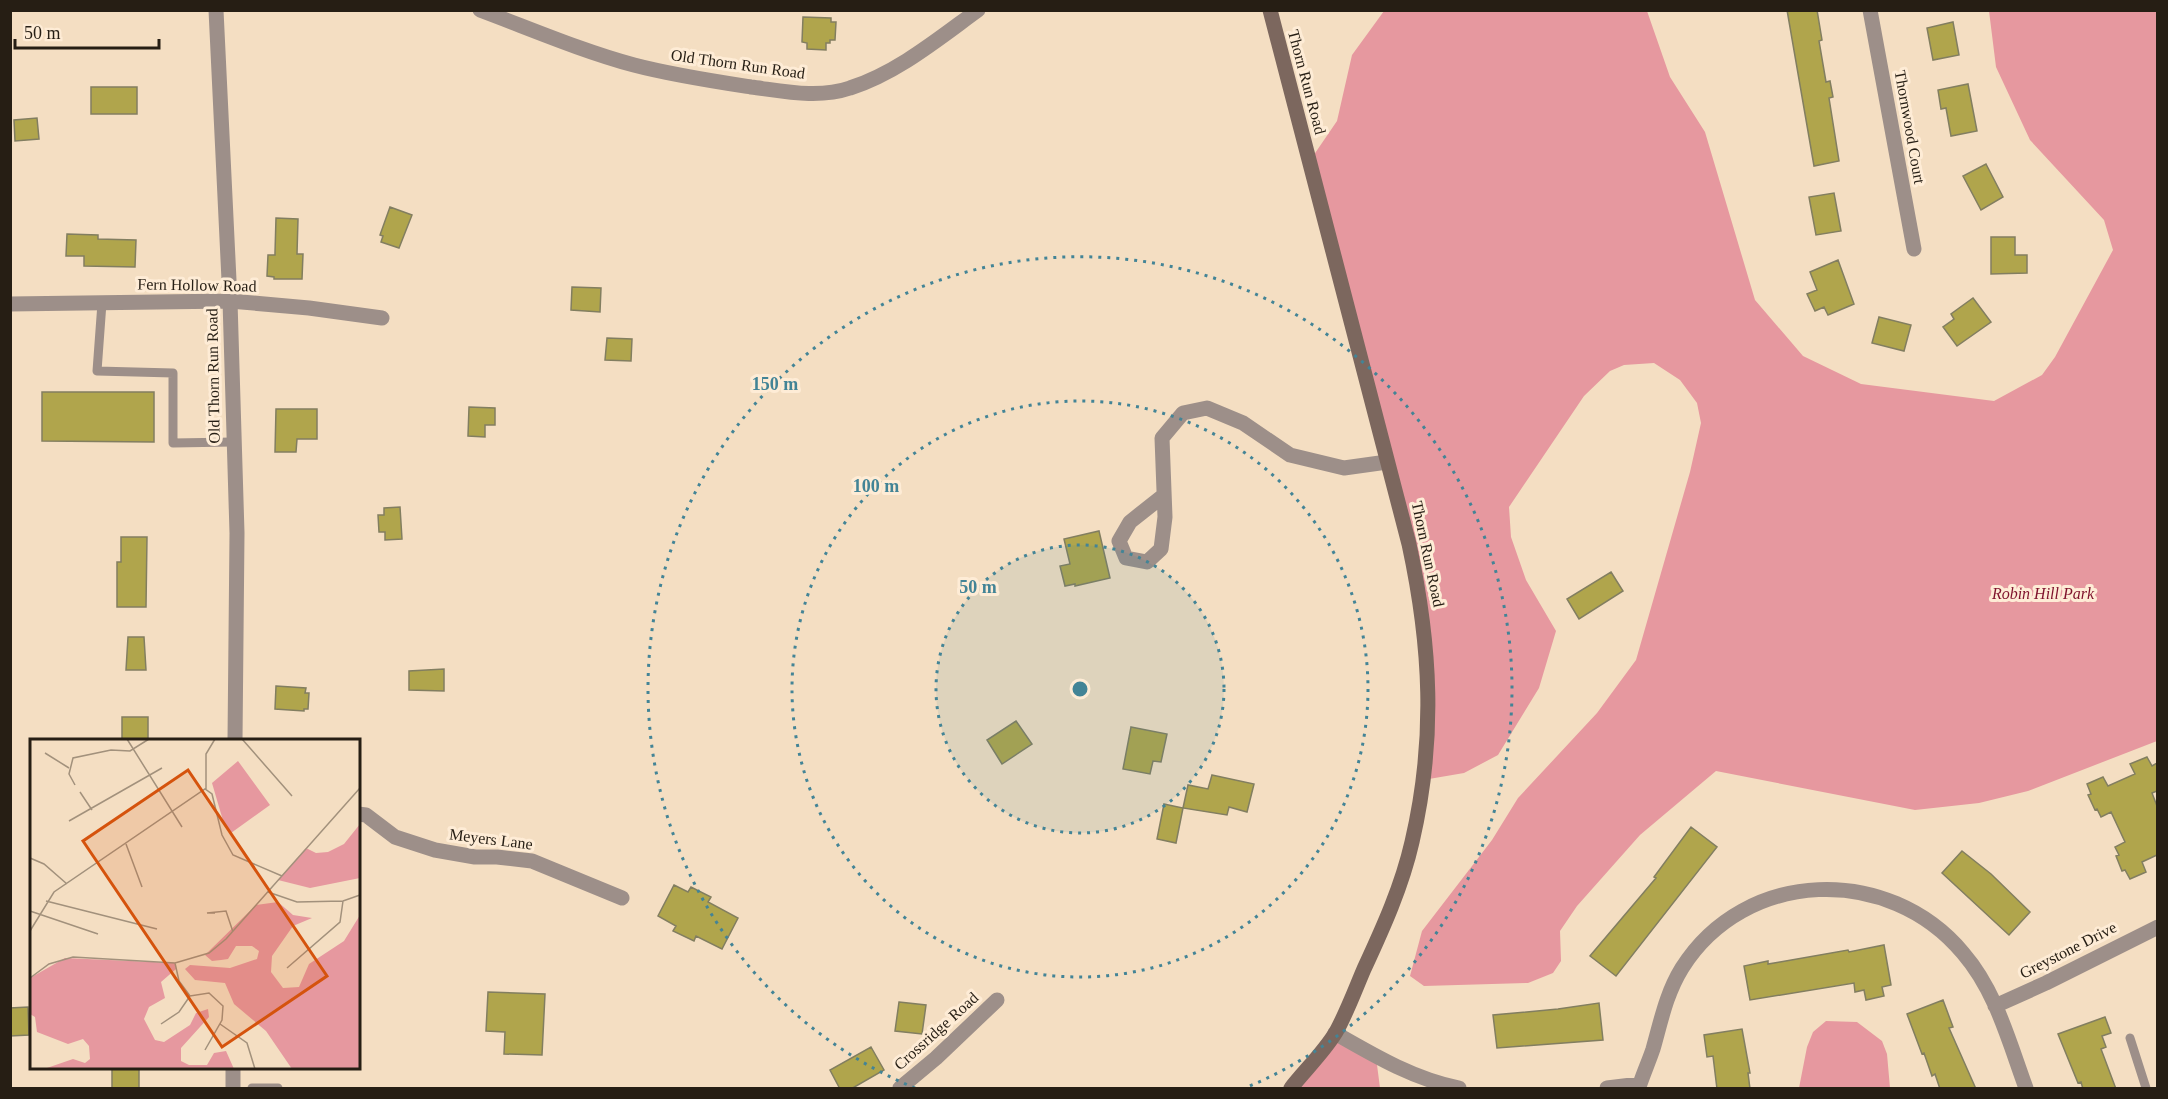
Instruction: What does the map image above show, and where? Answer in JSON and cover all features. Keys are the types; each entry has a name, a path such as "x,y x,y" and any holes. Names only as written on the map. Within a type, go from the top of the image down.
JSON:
{"street":[{"name":"Old Thorn Run Road","path":"216,10 230,301 237,533 235,739"},
{"name":"Old Thorn Run Road","path":"480,10 591,51 652,70 767,89 821,93 848,89 884,73 906,61 978,10"},
{"name":"Thornwood Court","path":"1870,10 1914,249"},
{"name":"Thorn Run Road","path":"1271,11 1409,544 1425,628 1428,701 1423,780 1412,844 1390,914 1335,1033 1291,1089"},
{"name":"Fern Hollow Road","path":"10,304 230,301 309,308 382,318"},
{"path":"1164,495 1162,438 1183,413 1207,408 1244,423 1290,455 1344,468 1387,462"},
{"name":"Meyers Lane","path":"360,814 366,815 395,837 435,850 475,857 532,861 622,897"},
{"path":"1607,1089 1642,1086 1665,1002 1678,975 1696,949 1730,919 1774,897 1823,888 1874,895 1912,910 1943,932 1977,970 1995,1006 2025,1089"},
{"name":"Greystone Drive","path":"1995,1006 2157,927"},
{"name":"Crossridge Road","path":"900,1089 997,1000"},
{"path":"1335,1033 1402,1069 1427,1080 1460,1089"},
{"path":"233,1069 233,1089"}],"lane":[{"path":"102,303 97,371 173,373 173,442 233,442"},
{"path":"2130,1038 2146,1089"},
{"path":"252,1089 278,1089"}],"green space":[{"name":"Robin Hill Park","path":"1384,11 1647,11 1670,77 1705,132 1755,300 1803,356 1861,384 1994,401 2042,375 2055,357 2113,250 2104,220 2030,140 1996,67 1989,11 2157,11 2157,741 2028,791 1979,803 1915,810 1716,771 1640,835 1577,906 1560,931 1561,961 1553,973 1528,983 1424,986 1410,976 1422,931 1492,840 1518,798 1597,713 1636,660 1690,472 1701,423 1697,403 1680,380 1654,363 1624,365 1610,371 1584,396 1509,507 1511,537 1526,580 1556,631 1539,688 1498,755 1464,773 1423,780 1425,628 1309,162 1337,121 1352,55"},
{"path":"1826,1021 1857,1022 1882,1041 1887,1054 1890,1088 1799,1088 1807,1047 1813,1032"},
{"path":"1335,1033 1376,1057 1380,1088 1291,1088"}],"building":[{"path":"1787,10 1817,10 1822,40 1819,41 1826,82 1830,81 1833,97 1829,98 1839,161 1814,166"},
{"path":"803,17 831,18 831,22 836,22 835,40 826,43 826,50 807,49 807,43 802,42"},
{"path":"1953,22 1959,55 1933,60 1927,28"},
{"path":"1968,84 1977,131 1951,136 1946,108 1941,109 1938,90"},
{"path":"91,87 137,87 137,114 91,114"},
{"path":"37,118 39,139 15,141 14,120"},
{"path":"1986,164 2003,197 1981,210 1963,176"},
{"path":"1834,193 1841,231 1816,235 1809,197"},
{"path":"390,207 412,215 399,248 381,242 383,236 380,235"},
{"path":"276,218 298,219 297,254 303,254 302,279 274,279 274,277 267,276 268,255 275,255"},
{"path":"67,234 98,235 98,239 136,240 135,267 84,266 84,256 66,256"},
{"path":"1991,237 2015,237 2015,255 2027,255 2027,273 1991,274"},
{"path":"1838,260 1854,304 1828,315 1824,307 1815,311 1807,294 1817,290 1810,272"},
{"path":"572,287 601,288 600,312 571,310"},
{"path":"1973,298 1991,322 1957,346 1943,327 1954,319 1951,314"},
{"path":"1879,317 1911,325 1904,351 1872,343"},
{"path":"607,338 632,339 631,361 605,360"},
{"path":"42,392 154,392 154,442 42,441"},
{"path":"469,407 495,408 495,425 485,425 485,437 468,436"},
{"path":"276,409 317,409 317,439 297,439 296,452 275,452"},
{"path":"400,507 402,539 385,540 385,532 379,532 378,515 384,515 384,508"},
{"path":"1099,531 1110,578 1065,586 1060,566 1070,564 1064,539"},
{"path":"121,537 147,537 146,607 117,607 117,562 121,562"},
{"path":"1611,572 1623,591 1579,619 1567,599"},
{"path":"128,637 144,637 146,670 126,670"},
{"path":"444,669 444,691 409,690 409,671"},
{"path":"276,686 306,688 305,693 309,693 308,709 304,711 275,709"},
{"path":"122,717 148,717 148,739 122,739"},
{"path":"1016,721 1032,744 1002,764 987,740"},
{"path":"1131,727 1167,734 1161,762 1153,761 1150,774 1123,769"},
{"path":"2147,757 2152,766 2157,763 2157,791 2152,793 2157,806 2157,855 2142,862 2146,872 2130,879 2125,870 2122,871 2116,856 2119,855 2115,847 2125,842 2111,812 2101,817 2097,809 2095,810 2088,795 2091,794 2087,784 2103,777 2108,786 2135,774 2130,764"},
{"path":"1212,775 1254,784 1247,812 1229,807 1227,815 1183,808 1188,785 1208,789"},
{"path":"1164,804 1183,808 1176,843 1157,839"},
{"path":"1691,827 1717,847 1616,976 1590,956 1656,878 1654,877"},
{"path":"1962,851 1991,874 2030,912 2009,935 1942,873"},
{"path":"674,885 688,892 691,887 711,897 708,902 738,918 722,949 696,936 694,941 673,931 676,926 658,916"},
{"path":"1884,945 1891,985 1882,987 1884,996 1866,1000 1864,990 1855,992 1854,983 1750,1000 1744,966"},
{"path":"488,992 545,994 542,1055 504,1054 505,1032 486,1031"},
{"path":"1943,1000 1953,1027 1949,1028 1976,1089 1940,1089 1935,1074 1932,1076 1924,1053 1922,1054 1907,1014"},
{"path":"899,1002 926,1005 922,1034 895,1031"},
{"path":"1599,1003 1603,1040 1497,1048 1493,1015"},
{"path":"28,1007 29,1035 10,1036 10,1008"},
{"path":"2105,1017 2111,1033 2102,1036 2106,1047 2101,1049 2116,1089 2083,1089 2081,1082 2078,1083 2058,1034"},
{"path":"1742,1029 1750,1073 1748,1073 1750,1089 1717,1089 1713,1056 1707,1057 1704,1035"},
{"path":"871,1047 884,1070 851,1089 840,1089 830,1070"},
{"path":"112,1069 139,1069 139,1089 112,1089"}]}
